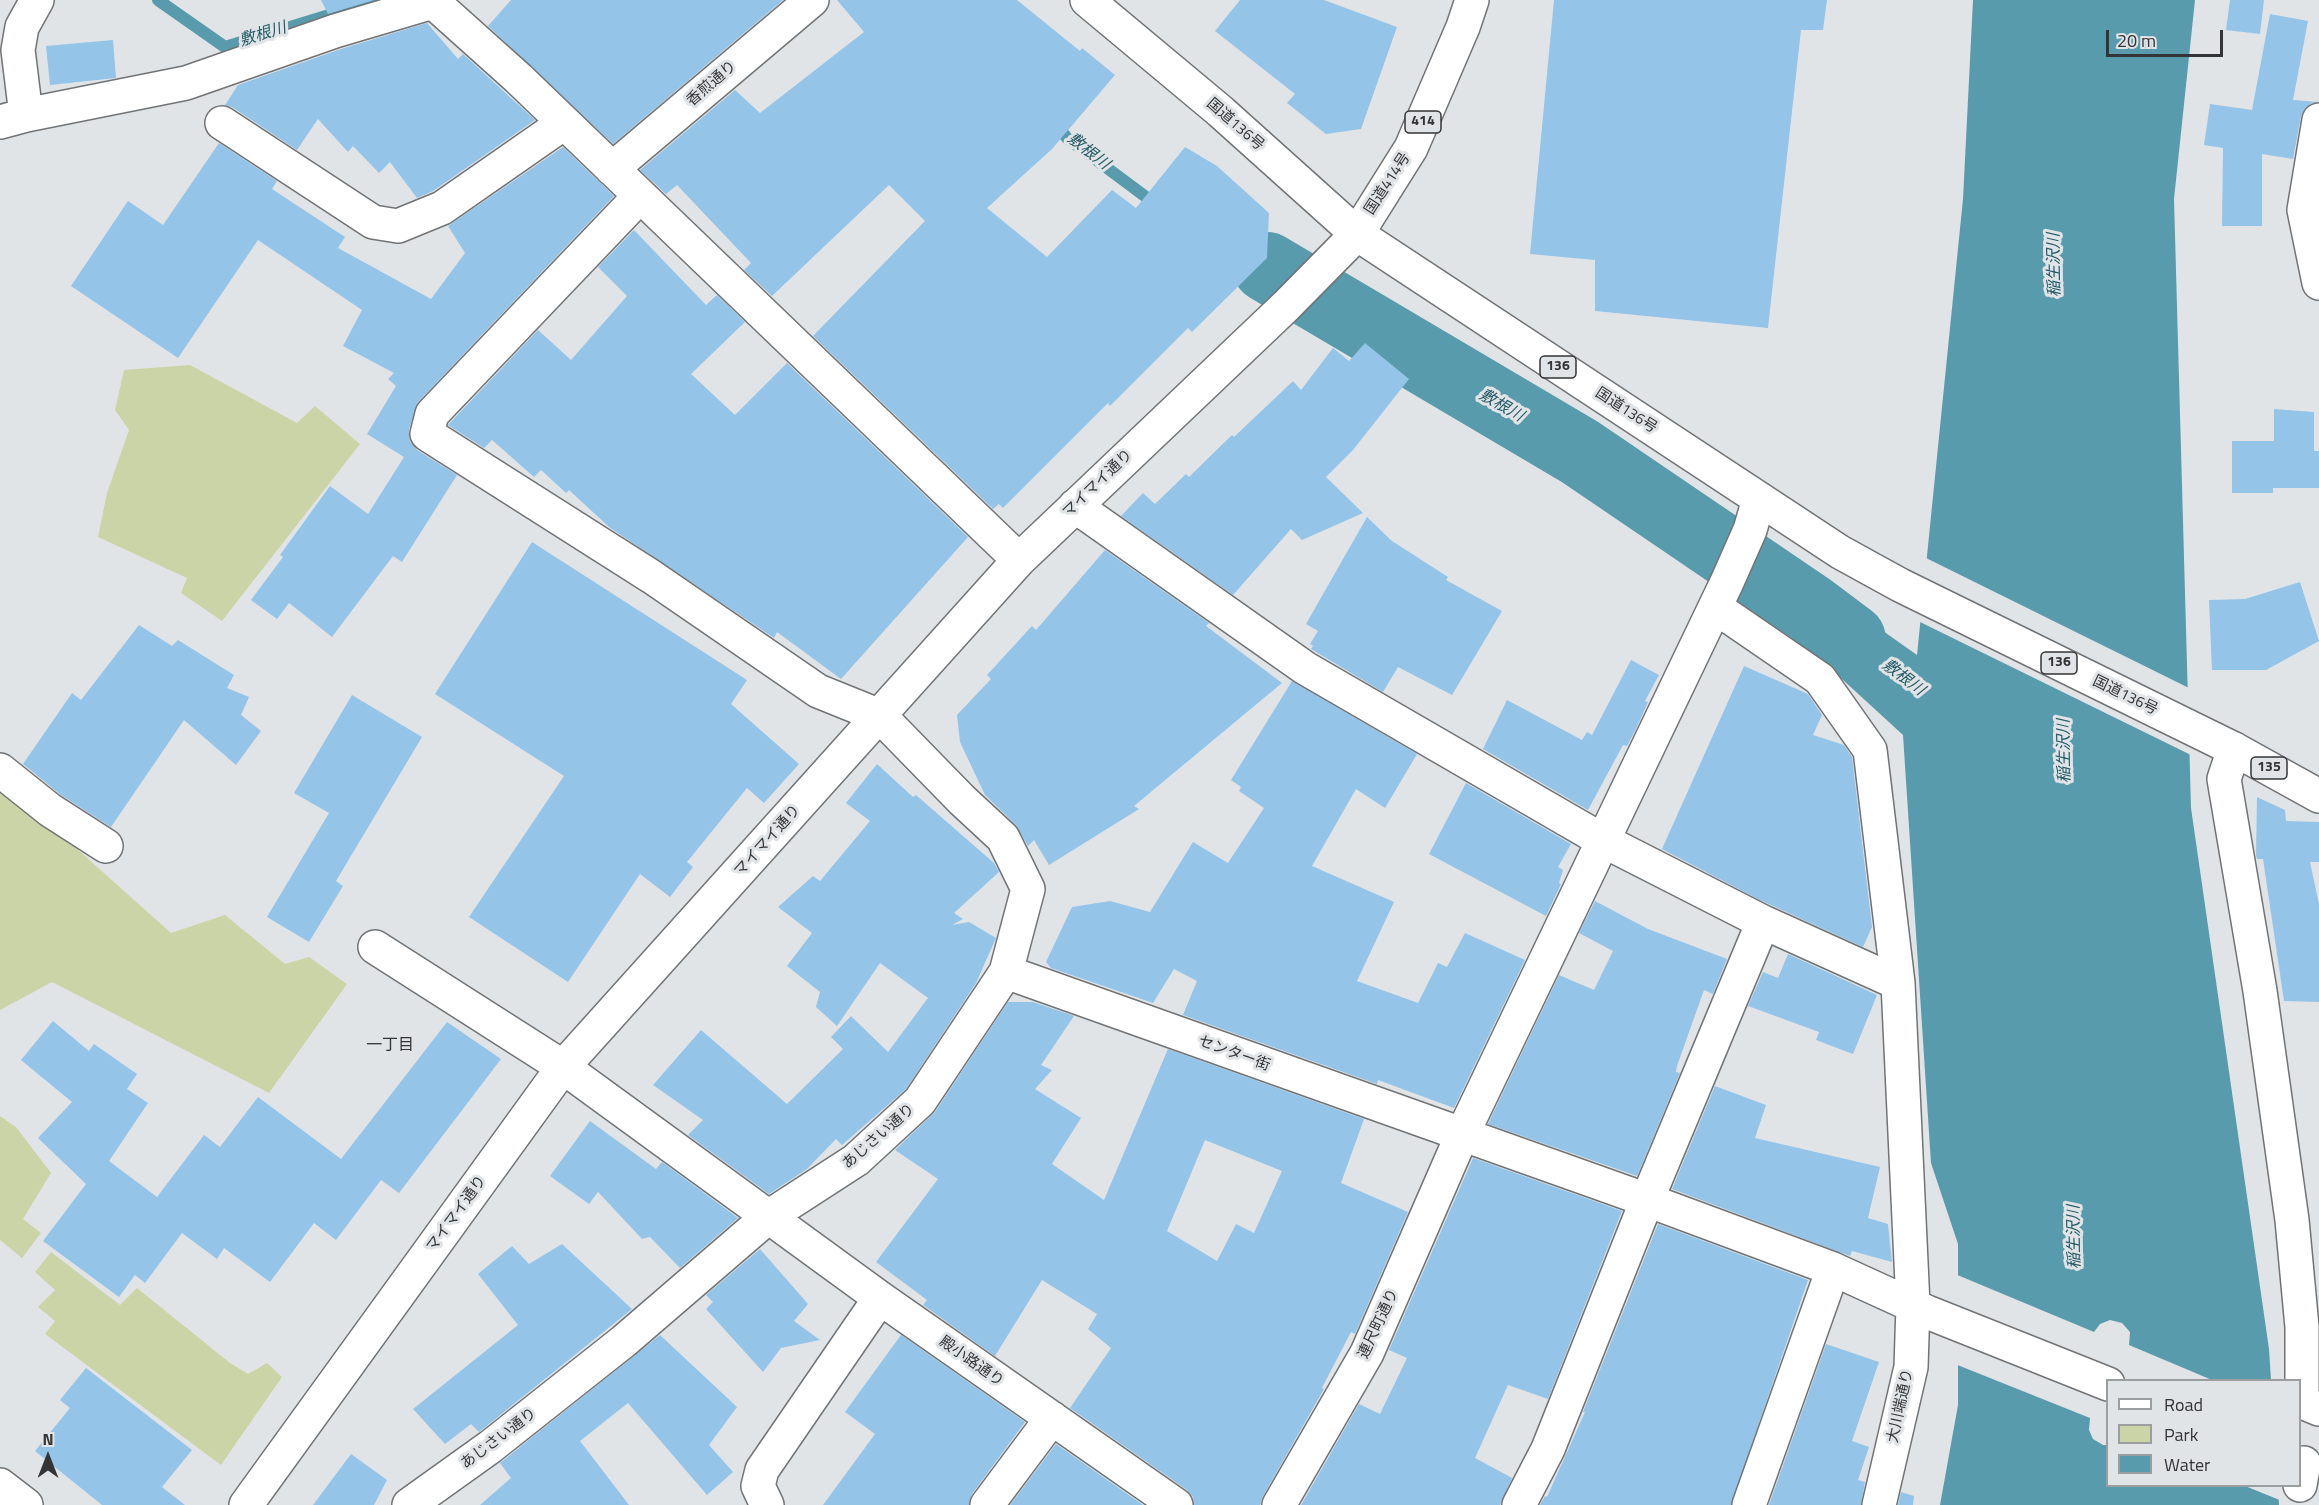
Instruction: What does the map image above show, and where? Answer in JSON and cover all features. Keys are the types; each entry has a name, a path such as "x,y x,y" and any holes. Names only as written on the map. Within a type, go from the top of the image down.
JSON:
{"main road":[{"path":"37,0 22,27 13,119 186,83 335,31 432,1 518,78 1019,560"},
{"name":"香煎通り","path":"612,169 812,0"},
{"name":"国道136号","path":"1087,0 1220,111 1357,234 1840,552 1900,585 2226,745"},
{"name":"国道414号","path":"1357,234 1412,148 1463,27 1472,0"},
{"path":"2319,120 2304,210 2319,283"},
{"path":"222,123 373,222 398,226 442,208 564,123"},
{"path":"640,196 432,414 427,434 652,577 818,692 880,716"},
{"name":"マイマイ通り","path":"246,1505 563,1067 1019,560 1286,306 1357,234"},
{"name":"連尺町通り","path":"1279,1505 1367,1353 1462,1135 1721,594 1750,530 1759,499"},
{"path":"1075,506 1305,668 1602,840 1763,922 1898,983"},
{"name":"大川端通り","path":"1721,594 1820,679 1870,750 1898,983 1920,1308 1911,1367 1879,1505"},
{"name":"あじさい通り","path":"409,1505 490,1447 624,1341 768,1217 856,1160 920,1101 1006,972 1028,890 1003,838 962,800 880,716"},
{"path":"2226,745 2224,779 2260,991 2292,1220 2302,1327 2302,1402 2319,1409"},
{"name":"135","path":"2226,745 2319,796"},
{"path":"0,770 50,810 106,846"},
{"path":"1519,1505 1548,1449 1647,1200 1763,922"},
{"name":"殿小路通り","path":"375,947 563,1067 880,1298 1176,1505"},
{"name":"センター街","path":"1006,972 1647,1200 1833,1269 1920,1308 2106,1383"},
{"path":"1749,1505 1833,1269"},
{"path":"767,1505 758,1486 762,1470 880,1298"},
{"path":"987,1505 1052,1418"},
{"path":"0,1485 26,1505"},
{"path":"2296,1505 2300,1487"}],"green space":[{"path":"190,365 297,423 315,406 360,444 222,621 181,593 187,578 98,537 107,493 129,430 115,410 124,370"},
{"path":"0,780 171,933 225,915 285,964 309,957 347,984 269,1093 52,982 0,1010"},
{"path":"0,1116 16,1127 51,1173 23,1219 41,1233 22,1258 0,1240"},
{"path":"51,1252 120,1305 137,1288 230,1363 248,1374 267,1363 282,1377 221,1465 45,1334 55,1321 38,1307 55,1290 35,1272"}],"water":[{"name":"稲生沢川","path":"1973,0 2195,0 2174,199 2191,808 2269,1349 2271,1379 2106,1379 2106,1487 2278,1487 2279,1505 1940,1505 1958,1405 1958,1244 1931,1163 1903,735 1758,602 1788,564 1917,655 1963,199"}],"pier":[{"path":"1924,557 2191,689 2193,756 1918,621"},
{"path":"1955,1274 2094,1332 2100,1324 2110,1320 2122,1323 2130,1332 2129,1345 2210,1379 2106,1379 2106,1445 2103,1445 2093,1439 2089,1430 2090,1418 1955,1364"},
{"path":"2247,1487 2281,1487 2282,1501"}],"building":[{"path":"321,0 374,0 328,14"},
{"path":"511,0 783,0 613,144 488,26"},
{"path":"837,0 1017,0 1080,51 1082,48 1115,75 1052,149 987,208 1047,257 1112,190 1136,208 1185,147 1217,166 1269,213 1267,258 1192,332 1188,328 1110,406 1108,403 1003,508 999,504 993,509 813,336 925,221 889,185 772,296 744,270 751,263 677,185 666,194 640,170 735,90 760,113 864,32"},
{"path":"1240,0 1324,0 1397,27 1361,129 1326,134 1287,103 1295,94 1215,31"},
{"path":"1554,0 1827,0 1823,30 1801,30 1768,328 1595,311 1595,260 1530,254"},
{"path":"2230,0 2264,0 2260,34 2226,30"},
{"path":"2270,14 2308,21 2293,100 2319,102 2312,103 2305,108 2301,116 2293,159 2262,154 2262,226 2222,226 2223,148 2204,145 2210,104 2252,110"},
{"path":"427,23 458,59 463,54 535,120 433,191 417,198 390,162 379,173 353,146 348,152 318,119 297,150 232,107 225,105 238,85 341,49"},
{"path":"113,40 116,78 50,85 46,46"},
{"path":"219,143 277,181 272,189 345,237 338,248 431,299 465,253 448,226 563,147 614,196 418,402 409,429 410,442 417,450 457,475 402,562 393,556 332,637 289,603 277,619 251,600 283,557 280,555 330,486 368,514 404,457 367,434 396,386 388,379 394,373 343,346 362,310 258,240 178,358 71,286 128,201 163,225"},
{"path":"634,230 706,305 717,295 745,322 691,374 735,415 787,363 968,537 841,679 777,632 774,638 609,527 569,490 566,493 541,470 534,477 492,440 484,448 448,425 538,330 571,360 627,296 598,267"},
{"path":"1365,343 1409,379 1353,450 1326,477 1363,513 1302,540 1291,529 1233,595 1121,516 1143,493 1155,504 1186,474 1189,477 1232,435 1234,437 1293,381 1301,390 1333,348 1349,361"},
{"path":"2274,409 2314,412 2314,451 2319,451 2319,488 2273,488 2273,493 2232,493 2232,441 2274,441"},
{"path":"1367,517 1392,541 1448,577 1446,580 1502,611 1452,695 1398,667 1383,692 1311,649 1313,646 1310,644 1318,631 1306,624"},
{"path":"532,542 747,680 731,704 799,764 764,803 747,788 687,862 693,867 670,897 640,874 568,982 469,917 564,776 435,694"},
{"path":"1105,550 1209,623 1206,626 1282,683 1134,806 1139,809 1049,865 1034,840 1028,846 1016,825 985,795 960,742 957,715 991,679 987,675 1032,626 1036,630"},
{"path":"2300,582 2319,641 2266,670 2212,670 2209,600 2245,599"},
{"path":"139,625 172,646 178,640 234,675 227,688 249,697 241,715 261,731 236,765 184,720 111,827 61,795 23,764 72,693 81,700"},
{"path":"1631,660 1659,675 1645,701 1648,702 1635,731 1627,746 1623,745 1588,810 1483,749 1507,700 1582,740 1587,732 1592,735"},
{"path":"1744,666 1808,694 1822,715 1813,735 1844,745 1852,757 1872,927 1863,947 1758,899 1662,849"},
{"path":"1292,681 1417,754 1385,808 1356,789 1312,866 1394,902 1357,981 1418,1003 1438,963 1447,967 1465,933 1525,960 1454,1108 1378,1080 1377,1084 1183,1015 1197,981 1174,969 1153,1003 1051,968 1046,962 1072,907 1110,901 1150,912 1193,842 1228,863 1264,808 1239,791 1241,787 1231,780"},
{"path":"352,695 422,737 336,881 343,886 309,942 267,917 329,813 294,793"},
{"path":"877,764 913,797 916,795 994,863 999,872 954,913 963,919 952,925 969,922 996,938 976,983 906,1089 842,1145 836,1139 807,1169 769,1194 688,1135 703,1120 653,1085 701,1030 787,1104 843,1049 831,1037 851,1016 888,1052 928,998 880,963 837,1026 816,1007 820,992 787,966 812,933 778,907 813,876 820,881 870,821 846,803"},
{"path":"1466,783 1571,844 1558,867 1563,870 1559,883 1561,884 1546,916 1429,854"},
{"path":"2257,797 2285,810 2286,821 2319,822 2319,862 2310,862 2319,904 2319,1002 2284,1001 2263,859 2257,859 2256,855"},
{"path":"1595,901 1648,929 1727,959 1713,994 1704,990 1677,1066 1676,1072 1680,1073 1637,1176 1488,1124 1559,975 1594,990 1613,951 1579,933"},
{"path":"1788,954 1877,995 1853,1054 1816,1040 1819,1032 1748,1006 1763,972 1778,978"},
{"path":"1008,1002 1033,1002 1074,1016 1041,1065 1052,1070 1035,1089 1081,1118 1052,1164 1104,1200 1168,1049 1364,1119 1341,1183 1408,1212 1355,1334 1351,1332 1322,1388 1324,1389 1260,1505 1194,1505 1193,1497 1187,1490 1070,1408 1111,1348 1088,1329 1097,1314 1042,1280 995,1356 923,1305 927,1300 876,1262 938,1179 895,1150 935,1112","holes":["1205,1140 1282,1171 1254,1233 1236,1224 1217,1261 1167,1231"]},
{"path":"53,1021 89,1051 94,1044 137,1074 127,1089 148,1103 109,1161 157,1197 204,1135 220,1147 258,1097 341,1159 447,1022 501,1059 399,1193 381,1180 336,1240 314,1223 270,1282 224,1248 217,1259 182,1233 145,1283 135,1275 119,1297 43,1241 86,1184 38,1138 72,1102 21,1060"},
{"path":"1715,1086 1766,1105 1755,1138 1880,1167 1868,1218 1888,1224 1892,1262 1852,1251 1850,1256 1672,1189"},
{"path":"590,1121 656,1169 662,1162 738,1218 680,1268 650,1237 642,1239 598,1192 589,1204 550,1176"},
{"path":"1473,1158 1622,1211 1548,1399 1508,1385 1475,1458 1512,1478 1500,1505 1301,1505 1359,1404 1380,1414 1407,1358 1389,1350"},
{"path":"1658,1224 1808,1280 1731,1505 1540,1505 1545,1496 1547,1497 1585,1412 1583,1412"},
{"path":"562,1244 632,1309 479,1432 471,1424 445,1444 413,1409 518,1325 478,1274 512,1246 529,1264"},
{"path":"760,1249 808,1304 794,1321 820,1340 781,1348 763,1372 706,1309 713,1302 706,1295"},
{"path":"660,1335 737,1407 709,1445 733,1472 707,1495 628,1403 580,1441 629,1505 480,1505 511,1478 500,1463"},
{"path":"901,1335 1025,1422 972,1494 969,1505 823,1505 875,1434 845,1412"},
{"path":"1826,1344 1879,1362 1852,1441 1869,1447 1858,1480 1865,1482 1861,1505 1769,1505"},
{"path":"86,1368 192,1450 162,1487 185,1505 102,1505 35,1451 70,1408 60,1400"},
{"path":"1056,1444 1143,1505 1010,1505"},
{"path":"351,1454 387,1480 374,1505 313,1505"},
{"path":"1901,1492 1914,1496 1913,1505 1898,1505"}],"waterway":[{"name":"敷根川","path":"158,0 225,47 378,0"},
{"name":"敷根川","path":"1055,123 1067,138 1158,206"},
{"name":"敷根川","path":"1246,256 1267,267"},
{"name":"敷根川","path":"1267,267 1580,452 1811,609 1851,639"}],"district":[{"name":"一丁目","path":"390,1046"}]}
